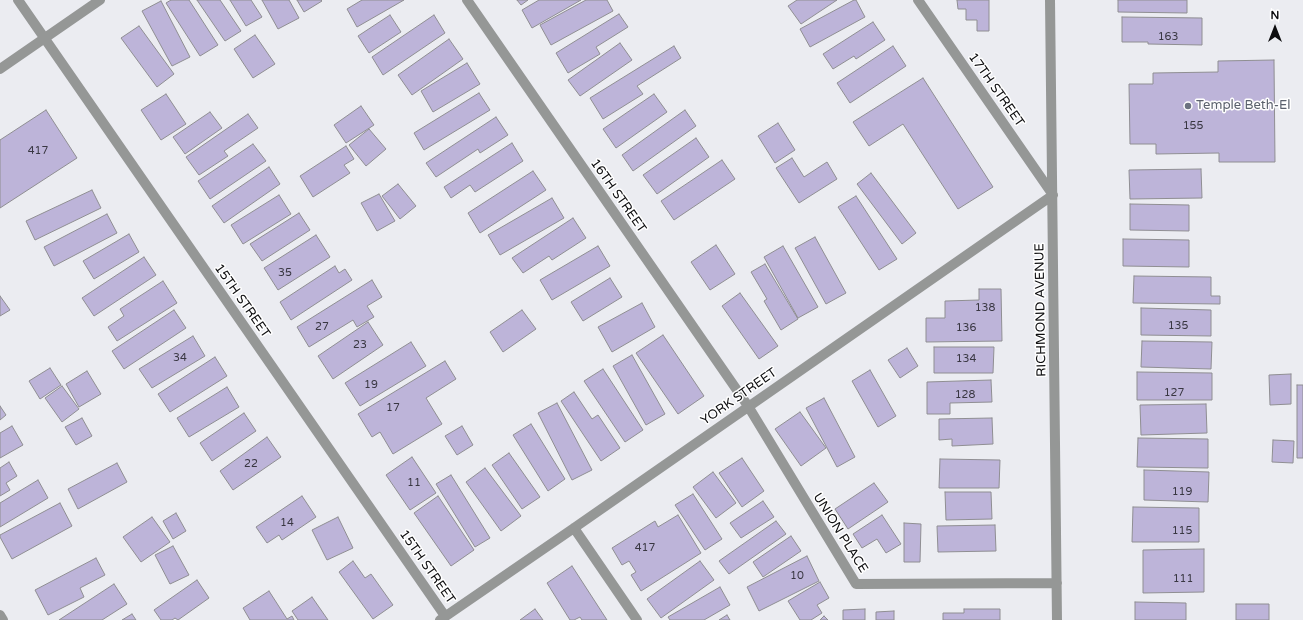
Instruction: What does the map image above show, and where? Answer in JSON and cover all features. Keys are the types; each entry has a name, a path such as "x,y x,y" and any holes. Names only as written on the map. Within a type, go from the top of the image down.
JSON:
{"street":[{"name":"15TH STREET","path":"18,0 442,618"},
{"path":"0,69 100,0"},
{"name":"16TH STREET","path":"468,0 748,406"},
{"name":"17TH STREET","path":"918,0 1053,195"},
{"name":"RICHMOND AVENUE","path":"1050,0 1058,620"},
{"name":"YORK STREET","path":"442,618 1053,195"},
{"name":"UNION PLACE","path":"748,406 856,584 1058,583"},
{"path":"574,528 637,620"},
{"path":"0,615 3,620"}],"building":[{"path":"171,0 189,0 218,45 200,56 166,3"},
{"path":"197,0 220,0 241,31 225,41"},
{"path":"230,0 251,0 262,17 246,26"},
{"path":"262,0 289,0 299,18 278,29"},
{"path":"297,0 321,0 322,1 304,12"},
{"path":"362,0 404,0 357,27 347,9"},
{"path":"517,0 528,0 521,5"},
{"path":"539,0 581,0 532,28 522,10"},
{"path":"586,0 607,0 613,11 551,45 540,25"},
{"path":"797,0 837,0 801,24 788,6"},
{"path":"856,0 865,17 810,47 800,29"},
{"path":"957,0 989,0 989,31 977,31 977,20 966,20 966,9 958,9"},
{"path":"1118,0 1187,0 1187,13 1118,12"},
{"path":"161,1 190,57 172,66 142,11"},
{"path":"619,14 628,27 596,47 600,54 568,73 556,53"},
{"path":"390,15 401,32 369,53 358,36"},
{"path":"434,15 445,33 383,75 372,57"},
{"path":"1122,17 1202,18 1202,45 1122,42"},
{"path":"873,22 885,40 856,59 854,56 833,69 823,54"},
{"path":"139,26 174,74 157,87 121,38"},
{"path":"255,35 275,64 253,78 234,49"},
{"path":"449,39 463,59 412,95 398,75"},
{"path":"620,43 632,60 580,96 568,80"},
{"path":"674,46 681,58 637,86 643,94 603,119 590,98"},
{"path":"893,46 906,66 850,103 837,83"},
{"path":"1274,60 1275,162 1219,162 1219,153 1156,154 1156,144 1130,144 1129,84 1153,84 1153,73 1218,72 1218,61"},
{"path":"467,63 480,84 433,112 421,91"},
{"path":"923,78 993,187 958,209 903,124 869,146 853,122"},
{"path":"479,93 490,110 424,150 414,133"},
{"path":"166,94 186,124 161,140 141,110"},
{"path":"654,94 667,112 616,148 603,129"},
{"path":"361,106 374,125 346,143 334,125"},
{"path":"46,110 77,158 0,208 0,140"},
{"path":"685,110 696,126 633,171 622,155"},
{"path":"210,112 222,128 185,154 173,137"},
{"path":"248,114 258,128 224,151 228,156 199,175 186,157"},
{"path":"496,117 508,135 480,153 478,149 436,177 426,163"},
{"path":"778,123 795,150 775,163 758,136"},
{"path":"369,129 386,149 366,166 349,145"},
{"path":"696,138 709,157 657,194 643,175"},
{"path":"512,143 523,161 475,192 470,185 451,198 444,187"},
{"path":"253,144 266,161 210,199 198,181"},
{"path":"346,146 354,159 344,165 350,173 313,197 300,176"},
{"path":"792,158 804,177 827,162 837,179 799,203 776,168"},
{"path":"722,160 735,179 674,220 661,201"},
{"path":"269,167 280,184 224,223 212,206"},
{"path":"1201,169 1202,198 1130,199 1129,170"},
{"path":"533,171 546,190 480,233 468,213"},
{"path":"871,173 916,233 902,244 857,184"},
{"path":"398,184 416,206 400,219 382,196"},
{"path":"92,190 101,208 35,240 26,221"},
{"path":"379,194 395,221 377,231 361,203"},
{"path":"279,195 291,214 243,244 231,225"},
{"path":"856,196 897,259 879,270 838,207"},
{"path":"552,198 564,218 500,255 488,235"},
{"path":"1130,204 1189,205 1189,231 1130,230"},
{"path":"299,213 310,230 262,261 250,244"},
{"path":"107,214 117,233 54,266 44,247"},
{"path":"573,218 586,238 552,260 549,256 523,273 512,258"},
{"path":"129,234 139,252 94,279 83,261"},
{"path":"316,235 330,257 278,290 264,268"},
{"path":"815,237 846,293 826,304 795,248"},
{"path":"1123,239 1189,240 1189,267 1123,266"},
{"path":"716,245 735,274 710,290 691,262"},
{"path":"598,246 610,266 552,300 540,280"},
{"path":"783,246 818,307 798,318 764,257"},
{"path":"144,257 156,275 94,316 82,298"},
{"path":"765,264 798,319 781,330 764,301 767,299 751,272"},
{"path":"335,266 339,273 345,269 352,280 291,320 280,302"},
{"path":"1134,276 1211,277 1211,296 1220,296 1220,304 1133,303"},
{"path":"610,278 622,297 583,321 571,302"},
{"path":"372,280 382,297 367,306 374,317 357,327 353,320 309,347 297,327"},
{"path":"163,281 177,303 117,341 108,327 124,316 120,309"},
{"path":"979,289 1001,289 1002,341 926,342 926,318 945,318 945,301 979,300"},
{"path":"740,293 778,346 759,359 722,306"},
{"path":"0,296 10,310 0,316"},
{"path":"642,303 655,327 612,352 598,327"},
{"path":"1141,308 1211,310 1211,336 1141,335"},
{"path":"174,310 186,328 124,369 112,351"},
{"path":"522,310 536,329 503,352 490,332"},
{"path":"368,322 383,345 333,379 318,356"},
{"path":"663,335 704,396 678,414 636,353"},
{"path":"193,336 205,356 152,388 139,369"},
{"path":"1142,341 1212,342 1211,369 1141,367"},
{"path":"411,342 426,366 360,406 345,383"},
{"path":"934,347 994,347 993,373 934,373"},
{"path":"907,348 918,366 900,378 888,360"},
{"path":"632,355 665,414 646,425 613,366"},
{"path":"215,357 227,376 170,412 158,394"},
{"path":"445,361 456,379 426,398 442,424 393,454 380,432 372,437 358,414"},
{"path":"50,368 61,385 40,399 29,381"},
{"path":"603,369 643,430 625,442 584,381"},
{"path":"870,370 896,416 878,427 852,381"},
{"path":"87,371 101,394 79,407 66,384"},
{"path":"1137,372 1212,373 1212,400 1137,400"},
{"path":"1291,374 1291,404 1270,405 1269,375"},
{"path":"991,380 992,402 950,403 950,414 927,414 927,382"},
{"path":"1297,385 1303,385 1303,458 1297,458"},
{"path":"62,386 79,409 62,422 45,398"},
{"path":"227,387 239,407 189,437 177,418"},
{"path":"574,392 592,419 598,415 620,448 601,461 561,401"},
{"path":"824,398 855,457 837,467 806,408"},
{"path":"557,403 592,470 572,480 538,413"},
{"path":"1206,404 1207,433 1141,435 1140,405"},
{"path":"0,406 6,415 0,420"},
{"path":"800,412 826,448 801,466 775,429"},
{"path":"244,413 256,431 212,461 200,443"},
{"path":"82,418 92,436 76,445 65,427"},
{"path":"992,418 993,444 952,446 952,439 939,440 939,419"},
{"path":"531,424 565,479 548,491 513,435"},
{"path":"12,426 23,445 0,458 0,433"},
{"path":"462,426 473,445 457,455 445,436"},
{"path":"267,437 281,457 233,490 220,471"},
{"path":"1138,438 1208,439 1208,468 1137,467"},
{"path":"1273,440 1294,441 1293,463 1272,462"},
{"path":"509,453 540,497 522,509 492,465"},
{"path":"412,457 436,493 410,510 386,475"},
{"path":"742,458 764,491 742,507 719,473"},
{"path":"940,459 1000,460 999,488 939,488"},
{"path":"9,462 17,476 6,483 10,490 0,496 0,468"},
{"path":"117,463 127,482 78,509 68,489"},
{"path":"485,468 521,516 501,531 466,482"},
{"path":"1144,470 1209,472 1208,502 1144,500"},
{"path":"713,472 736,503 716,518 693,487"},
{"path":"451,475 490,538 475,547 436,484"},
{"path":"38,480 48,498 0,527 0,503"},
{"path":"874,483 888,502 848,529 835,509"},
{"path":"945,492 991,492 992,519 946,520"},
{"path":"693,494 722,539 705,550 675,505"},
{"path":"302,496 316,517 282,540 279,535 267,543 256,527"},
{"path":"438,496 474,550 451,566 414,513"},
{"path":"763,501 774,517 741,538 730,523"},
{"path":"60,503 72,526 12,559 0,535"},
{"path":"1133,507 1199,508 1199,542 1132,542"},
{"path":"176,513 186,531 173,539 163,521"},
{"path":"678,515 701,553 641,591 631,575 636,572 629,561 622,565 612,548 655,521 658,527"},
{"path":"882,515 901,544 886,553 877,539 862,548 853,534"},
{"path":"152,517 170,542 141,562 123,537"},
{"path":"338,517 353,548 327,560 312,530"},
{"path":"776,521 786,534 729,574 719,561"},
{"path":"904,523 921,524 920,562 904,562"},
{"path":"995,525 996,551 938,552 937,526"},
{"path":"791,536 801,551 763,577 753,562"},
{"path":"173,546 189,575 170,584 155,555"},
{"path":"1204,549 1204,592 1143,593 1143,550"},
{"path":"807,556 819,581 759,611 747,587"},
{"path":"96,558 105,575 80,588 84,597 48,615 35,590"},
{"path":"353,561 365,578 371,574 393,605 373,619 339,572"},
{"path":"700,561 714,580 661,618 647,599"},
{"path":"572,566 607,620 582,620 580,617 570,620 547,583"},
{"path":"197,580 209,598 178,620 175,618 172,620 161,620 154,610"},
{"path":"820,582 829,598 817,605 822,613 811,620 800,620 788,601"},
{"path":"114,584 127,604 102,620 59,620"},
{"path":"720,587 730,605 704,620 670,620 668,617"},
{"path":"269,591 287,619 292,616 294,620 250,620 243,608"},
{"path":"312,597 328,620 298,620 292,611"},
{"path":"1135,602 1186,603 1186,620 1135,620"},
{"path":"1236,604 1269,604 1269,620 1236,620"},
{"path":"535,609 543,620 520,620"},
{"path":"865,609 865,620 843,620 843,610"},
{"path":"964,609 1000,609 1000,620 943,620 943,613 964,613"},
{"path":"894,611 894,620 876,620 876,612"},
{"path":"132,614 136,620 122,620"},
{"path":"727,615 730,620 719,620"},
{"path":"824,616 828,620 820,620"}],"place":[{"name":"Temple Beth-El","path":"1188,106"}]}
